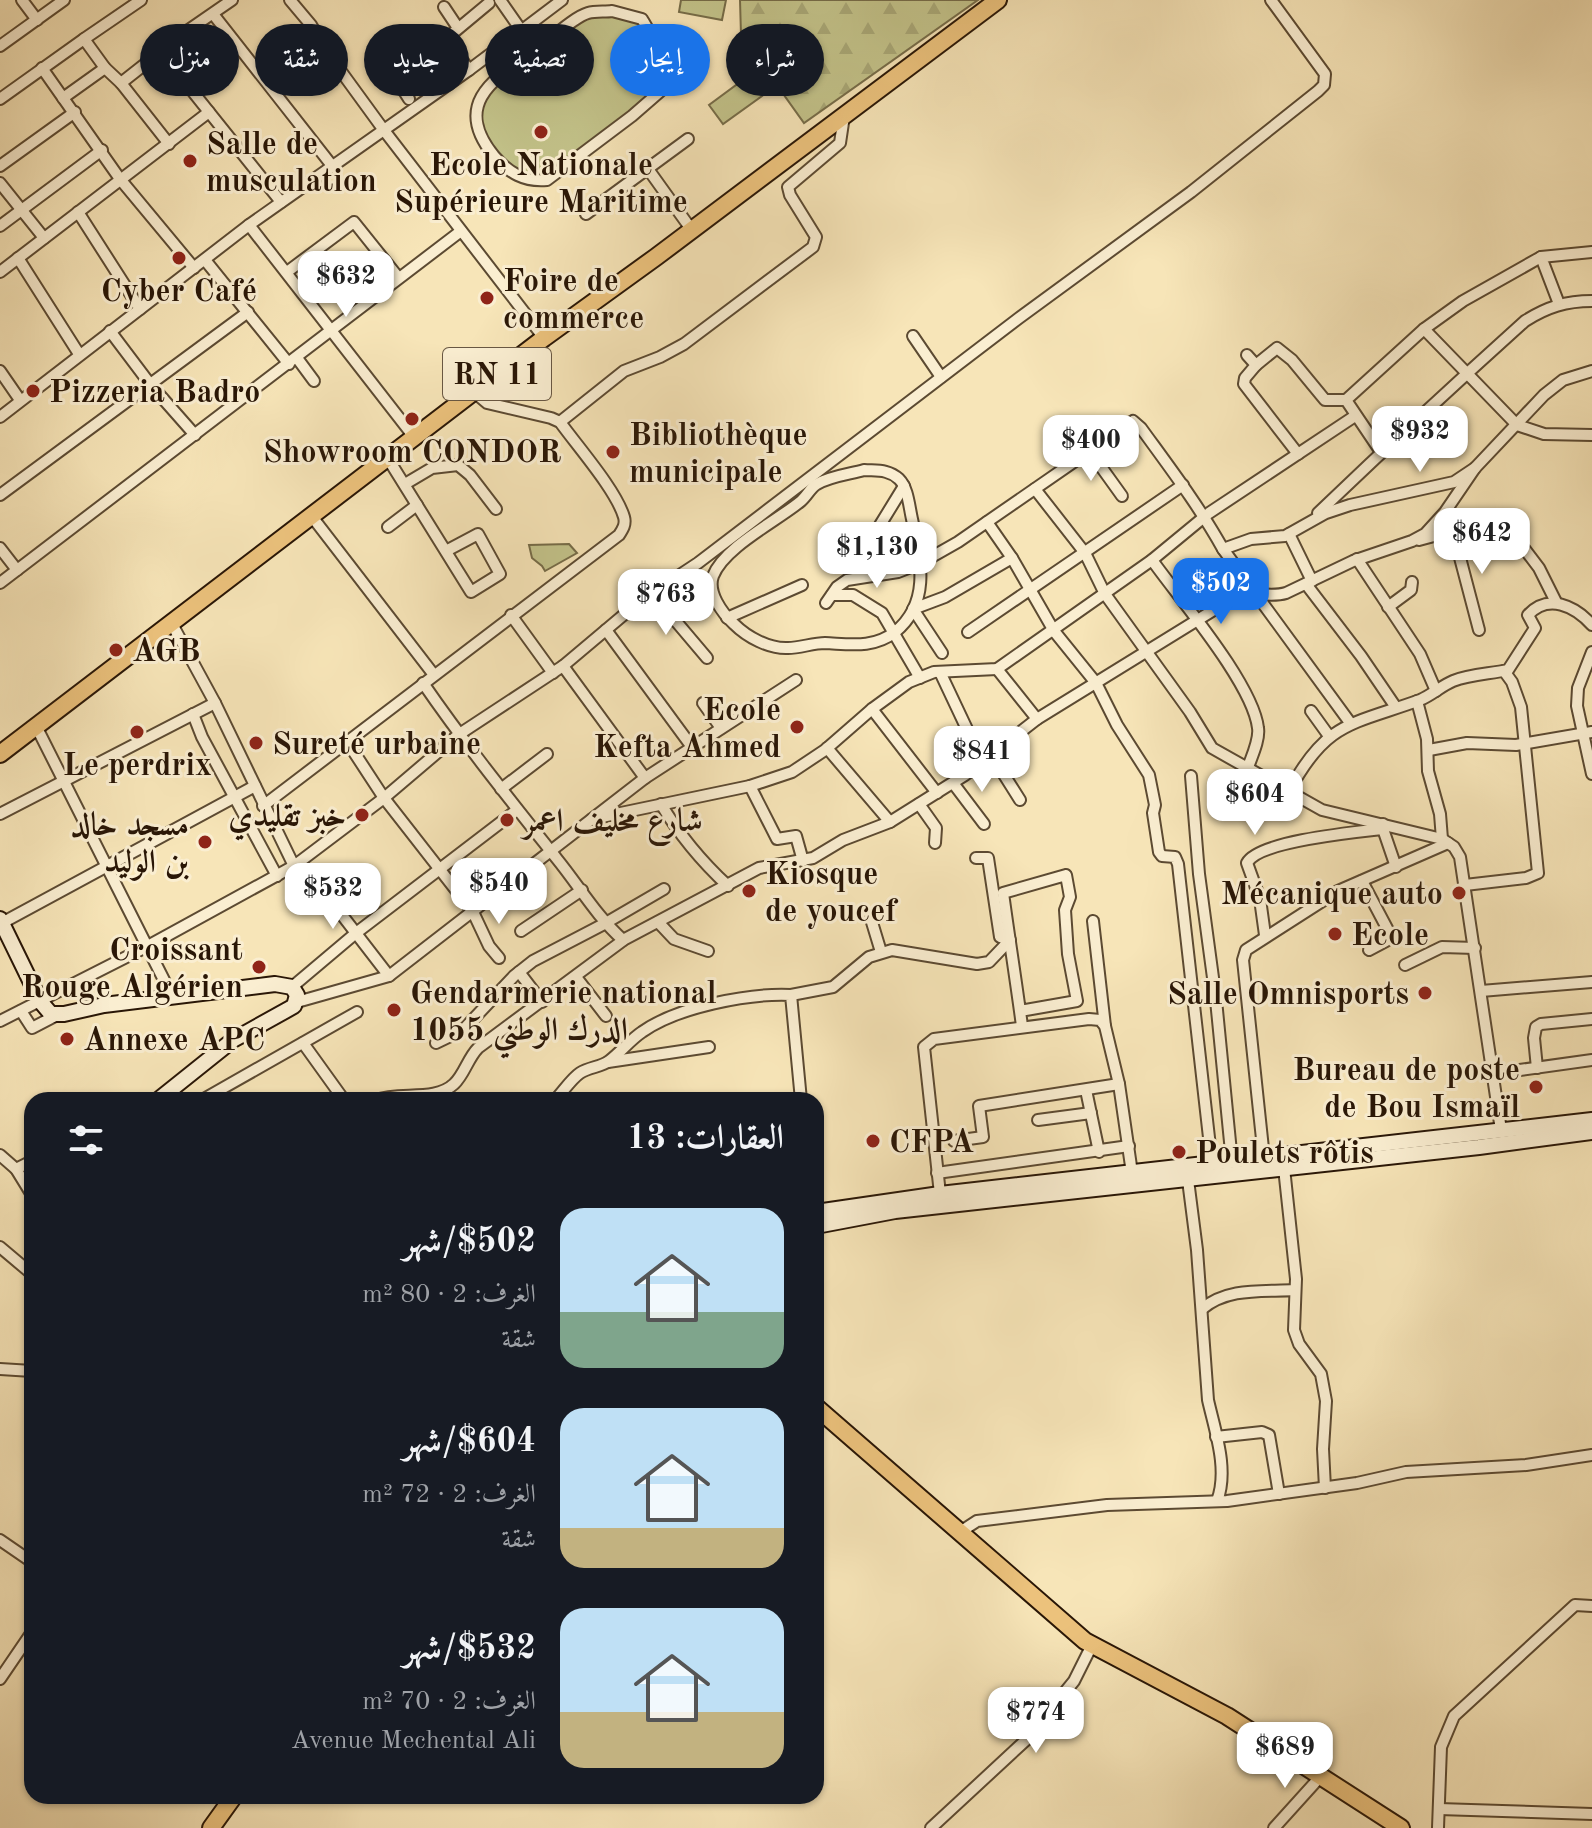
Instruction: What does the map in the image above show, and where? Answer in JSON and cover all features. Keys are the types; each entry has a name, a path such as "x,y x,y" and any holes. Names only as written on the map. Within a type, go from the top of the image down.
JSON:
{"main road":[{"name":"RN 11","path":"0,754 172,624 310,514 998,0"},
{"path":"1,922 40,1001 47,1012 57,1015 172,996 275,984 292,987 297,1002 226,1045 168,1092"},
{"path":"824,1211 940,1194 1592,1120"},
{"path":"824,1224 895,1211 1592,1132"},
{"path":"824,1414 1052,1614 1092,1645 1227,1716 1401,1828"},
{"path":"211,1828 228,1804"}],"street":[{"path":"22,0 37,20"},
{"path":"0,46 64,0"},
{"path":"199,24 232,0"},
{"path":"290,0 311,25 324,48 383,129 544,338"},
{"path":"529,24 562,0"},
{"path":"0,1021 148,946 294,866 384,798 458,735 563,666 652,593 698,563 941,377 1191,192 1324,85 1325,74 1271,0"},
{"path":"0,99 136,1"},
{"path":"464,24 495,2 515,24"},
{"path":"444,7 455,24"},
{"path":"612,11 642,19 665,68 663,89 547,180 532,181 508,171 481,140 476,124 478,108 490,82 586,13 612,11"},
{"path":"213,14 333,167"},
{"path":"84,39 169,144"},
{"path":"469,70 485,58"},
{"path":"42,68 120,179 194,268"},
{"path":"63,98 105,68"},
{"path":"121,83 140,68"},
{"path":"196,96 281,202"},
{"path":"0,417 249,225 431,96"},
{"path":"0,166 75,112"},
{"path":"0,272 209,112"},
{"path":"560,422 624,371 684,344 813,247 816,237 790,195 789,184 840,143 844,116"},
{"path":"586,214 688,139"},
{"path":"0,226 102,150"},
{"path":"648,169 691,229"},
{"path":"0,183 44,238"},
{"path":"78,212 140,309"},
{"path":"287,272 354,222 398,277"},
{"path":"249,225 414,437"},
{"path":"0,583 461,231"},
{"path":"1298,454 1244,384 1256,365 1277,348 1292,360 1325,400 1346,400 1424,329 1488,285 1541,257 1592,252"},
{"path":"1541,257 1559,304"},
{"path":"18,258 79,354"},
{"path":"205,260 248,312 314,381"},
{"path":"1311,520 1525,321 1559,304 1592,301"},
{"path":"0,495 248,312"},
{"path":"1424,329 1517,425 1544,434 1592,435"},
{"path":"110,331 150,384 195,435"},
{"path":"913,336 941,377"},
{"path":"1247,355 1256,365"},
{"path":"0,371 20,400"},
{"path":"1406,543 1425,534 1440,519 1475,468 1544,395 1563,380 1592,371"},
{"path":"263,806 619,535 625,526 625,518 614,496 560,422 487,403 474,392"},
{"path":"1346,400 1381,452"},
{"path":"592,819 750,786 792,772 909,682 940,672 997,669 1152,560 1209,513 1355,416"},
{"path":"920,678 882,613 853,595 829,599 847,580 898,572 921,563 987,522 1133,421 1183,485 1223,549 1351,724"},
{"path":"1089,450 1122,496"},
{"path":"387,457 471,592 500,574 478,534 446,551"},
{"path":"405,484 432,468 458,465 470,475 496,509"},
{"path":"1223,549 1241,541 1289,534 1311,520 1350,505 1439,487 1454,482 1475,468"},
{"path":"864,470 886,471 897,477 904,486 922,571 913,609 893,633 874,642 849,646 824,643 773,647 740,630 727,618 713,589 712,578 719,566 744,541 794,506 817,484 864,470"},
{"path":"968,632 1183,485"},
{"path":"863,536 877,530 904,486"},
{"path":"1035,489 1085,553 1105,594 1190,712 1212,748 1322,810 1445,841"},
{"path":"786,496 794,506"},
{"path":"388,527 417,505"},
{"path":"310,514 434,675"},
{"path":"446,1092 458,1081 478,1048 623,940 766,865 803,861 843,840 890,822 953,783 1037,719 1238,595 1286,593 1357,559 1501,518 1539,568 1556,602 1577,610 1592,625"},
{"path":"1440,519 1453,531 1479,630"},
{"path":"987,522 1012,558 1054,631 1096,683 1117,725 1149,775 1159,852 1162,856 1175,857 1178,864 1212,1164"},
{"path":"1289,534 1309,582 1395,706"},
{"path":"0,548 17,570"},
{"path":"913,609 945,597 1012,558"},
{"path":"1357,559 1420,654 1436,691"},
{"path":"1152,560 1224,658 1254,711 1259,731 1247,770"},
{"path":"1388,607 1411,590 1412,582"},
{"path":"727,618 802,585"},
{"path":"652,593 707,658"},
{"path":"1288,793 1305,761 1329,736 1395,706 1417,701 1467,677 1510,668 1535,628 1529,613 1556,602"},
{"path":"913,609 942,653"},
{"path":"511,615 553,673"},
{"path":"172,624 215,703 294,866 308,871 389,976"},
{"path":"606,630 692,747"},
{"path":"1592,652 1578,688 1577,706 1589,733 1592,774"},
{"path":"563,666 645,778"},
{"path":"997,669 1037,719"},
{"path":"1465,885 1526,878 1538,873 1521,707 1512,682 1504,671"},
{"path":"940,672 986,758 1020,800"},
{"path":"297,1002 389,976 549,849 645,778 796,680"},
{"path":"423,683 458,735 582,890 604,924 623,940"},
{"path":"1417,701 1429,750 1428,771 1445,841 1460,857 1501,1130"},
{"path":"0,814 215,703"},
{"path":"703,703 721,728"},
{"path":"872,709 937,793"},
{"path":"1311,711 1329,736"},
{"path":"193,714 277,876"},
{"path":"37,728 172,996"},
{"path":"1429,750 1467,743 1525,743 1589,733"},
{"path":"348,743 384,798 473,912 489,946 499,958"},
{"path":"827,748 890,822"},
{"path":"501,789 547,754"},
{"path":"1191,776 1232,1162"},
{"path":"953,783 984,824"},
{"path":"1,922 255,786"},
{"path":"750,786 777,839 796,836 803,861"},
{"path":"661,804 702,862 728,886"},
{"path":"919,804 936,828 935,843"},
{"path":"292,987 356,933 517,810"},
{"path":"1383,827 1396,867"},
{"path":"1265,935 1260,899 1247,863 1250,858 1268,849 1317,837 1383,827"},
{"path":"1264,1158 1243,960 1246,950 1338,891 1396,867 1445,841"},
{"path":"976,858 988,858 1000,937 1010,940"},
{"path":"1020,1011 1077,1001 1068,954 1065,910 1070,897 1066,875 1003,893 1022,1026"},
{"path":"1362,881 1389,932 1386,941 1369,950"},
{"path":"436,1043 463,1030 533,961 664,889"},
{"path":"521,931 582,890"},
{"path":"871,919 881,952"},
{"path":"1093,921 1105,1026 1119,1084 1132,1173"},
{"path":"658,922 674,939 708,951"},
{"path":"608,1062 643,1031 700,1008 742,996 791,995 833,987 869,957 881,952 904,950 932,958 977,964 989,962 1010,940"},
{"path":"1405,965 1442,947 1475,948"},
{"path":"519,972 542,1002"},
{"path":"576,977 606,1016"},
{"path":"1481,991 1592,982"},
{"path":"791,995 800,1092"},
{"path":"21,1011 32,1028 57,1015"},
{"path":"216,1092 357,1012"},
{"path":"940,1194 924,1047 934,1039 1022,1026 1089,1019 1100,1020 1105,1026"},
{"path":"1537,1068 1536,1027 1592,1019"},
{"path":"303,1043 338,1092"},
{"path":"562,1092 580,1073 608,1062 709,1047"},
{"path":"1491,1074 1592,1060"},
{"path":"448,1071 462,1070"},
{"path":"954,1141 983,1137 979,1106 1119,1084"},
{"path":"1086,1090 1099,1152"},
{"path":"1038,1120 1091,1113"},
{"path":"937,1173 1129,1146"},
{"path":"0,1155 16,1169 24,1182"},
{"path":"16,1169 24,1165"},
{"path":"1284,1168 1295,1290 1294,1330 1299,1344 1320,1370 1324,1387 1325,1488"},
{"path":"1188,1180 1208,1400 1222,1479 1217,1501"},
{"path":"0,1247 24,1267"},
{"path":"1202,1309 1215,1299 1231,1293 1295,1290"},
{"path":"0,1369 24,1370"},
{"path":"1216,1437 1259,1432 1269,1435 1279,1494"},
{"path":"960,1532 977,1521 1091,1507 1217,1501 1325,1488 1406,1472 1526,1465 1592,1455"},
{"path":"0,1540 24,1556"},
{"path":"1438,1828 1441,1747 1454,1716 1575,1605 1592,1606"},
{"path":"0,1679 24,1644"},
{"path":"931,1828 1026,1740 1068,1690 1092,1645"},
{"path":"1274,1828 1321,1776"},
{"path":"1439,1809 1592,1814"}],"green space":[{"path":"681,0 726,0 722,20 679,12"},
{"path":"740,0 978,0 804,123 785,96 824,96 824,24 741,24"},
{"path":"586,13 642,19 645,24 610,24 610,96 654,96 547,180 508,171 482,140 478,108 484,90 485,96 594,96 594,24 571,24"},
{"path":"726,92 726,96 762,96 723,124 709,105"},
{"path":"569,544 577,553 545,571 532,558 529,545"}],"place":[{"name":"Ecole Nationale Supérieure Maritime","path":"541,132"},
{"name":"Salle de musculation","path":"190,161"},
{"name":"Cyber Café","path":"179,258"},
{"name":"Foire de commerce","path":"487,298"},
{"name":"Pizzeria Badro","path":"33,391"},
{"name":"Showroom CONDOR","path":"412,419"},
{"name":"Bibliothèque municipale","path":"613,452"},
{"name":"AGB","path":"116,650"},
{"name":"Ecole Kefta Ahmed","path":"797,727"},
{"name":"Le perdrix","path":"137,732"},
{"name":"Sureté urbaine","path":"256,743"},
{"name":"خبز تقليدي","path":"362,815"},
{"name":"شارع مخليف اعمر","path":"507,820"},
{"name":"مسجد خالد بن الوليد","path":"205,842"},
{"name":"Kiosque de youcef","path":"749,891"},
{"name":"Mécanique auto","path":"1459,893"},
{"name":"Ecole","path":"1335,934"},
{"name":"Croissant Rouge Algérien","path":"259,967"},
{"name":"Salle Omnisports","path":"1425,993"},
{"name":"Gendarmerie national 1055 الدرك الوطني","path":"394,1010"},
{"name":"Annexe APC","path":"67,1039"},
{"name":"Bureau de poste de Bou Ismaïl","path":"1536,1087"},
{"name":"CFPA","path":"873,1141"},
{"name":"Poulets rôtis","path":"1179,1152"}]}
